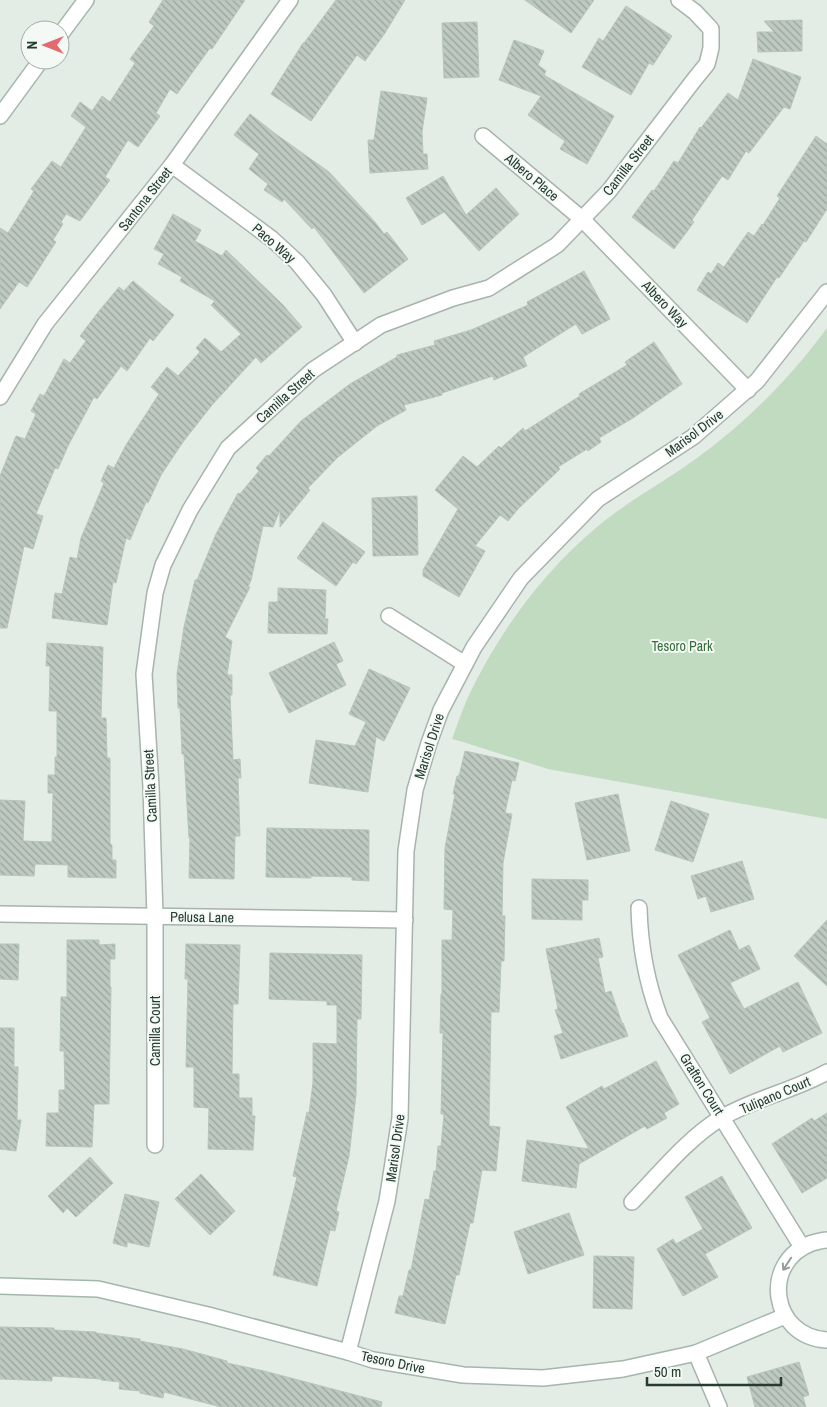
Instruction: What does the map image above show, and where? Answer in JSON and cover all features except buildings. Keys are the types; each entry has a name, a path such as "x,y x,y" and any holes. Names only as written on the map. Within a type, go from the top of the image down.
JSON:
{"street":[{"path":"70,22 86,0"},
{"name":"Santona Street","path":"0,397 45,324 172,164 290,0"},
{"name":"Camilla Street","path":"155,916 151,787 144,674 156,593 163,565 190,510 228,448 313,370 381,325 453,298 489,288 557,245 609,191 707,64 711,48 711,29 695,12 679,0"},
{"path":"0,116 34,70"},
{"name":"Albero Place","path":"483,136 582,219"},
{"name":"Paco Way","path":"172,164 272,239 297,262 324,295 354,343"},
{"name":"Albero Way","path":"582,219 748,390"},
{"name":"Marisol Drive","path":"348,1352 387,1201 400,1118 406,851 415,790 440,710 474,647 521,578 598,500 693,437 748,390 827,292"},
{"path":"389,616 465,664"},
{"name":"Grafton Court","path":"639,908 643,959 652,996 660,1018 802,1247"},
{"name":"Pelusa Lane","path":"0,914 404,920"},
{"name":"Camilla Court","path":"155,916 155,1145"},
{"name":"Tulipano Court","path":"632,1202 697,1134 722,1118 770,1096 809,1082 827,1072"},
{"path":"827,1240 802,1247 787,1262 780,1278 779,1300 785,1316 798,1331 816,1340 827,1340"},
{"name":"Tesoro Drive","path":"0,1286 98,1289 208,1315 373,1360 463,1376 543,1378 623,1369 696,1353 785,1316"},
{"path":"696,1353 718,1407"}],"green space":[{"name":"Tesoro Park","path":"827,328 827,819 548,769 452,739 468,697 493,649 540,584 558,564 597,527 697,458 751,414 799,364"}]}
